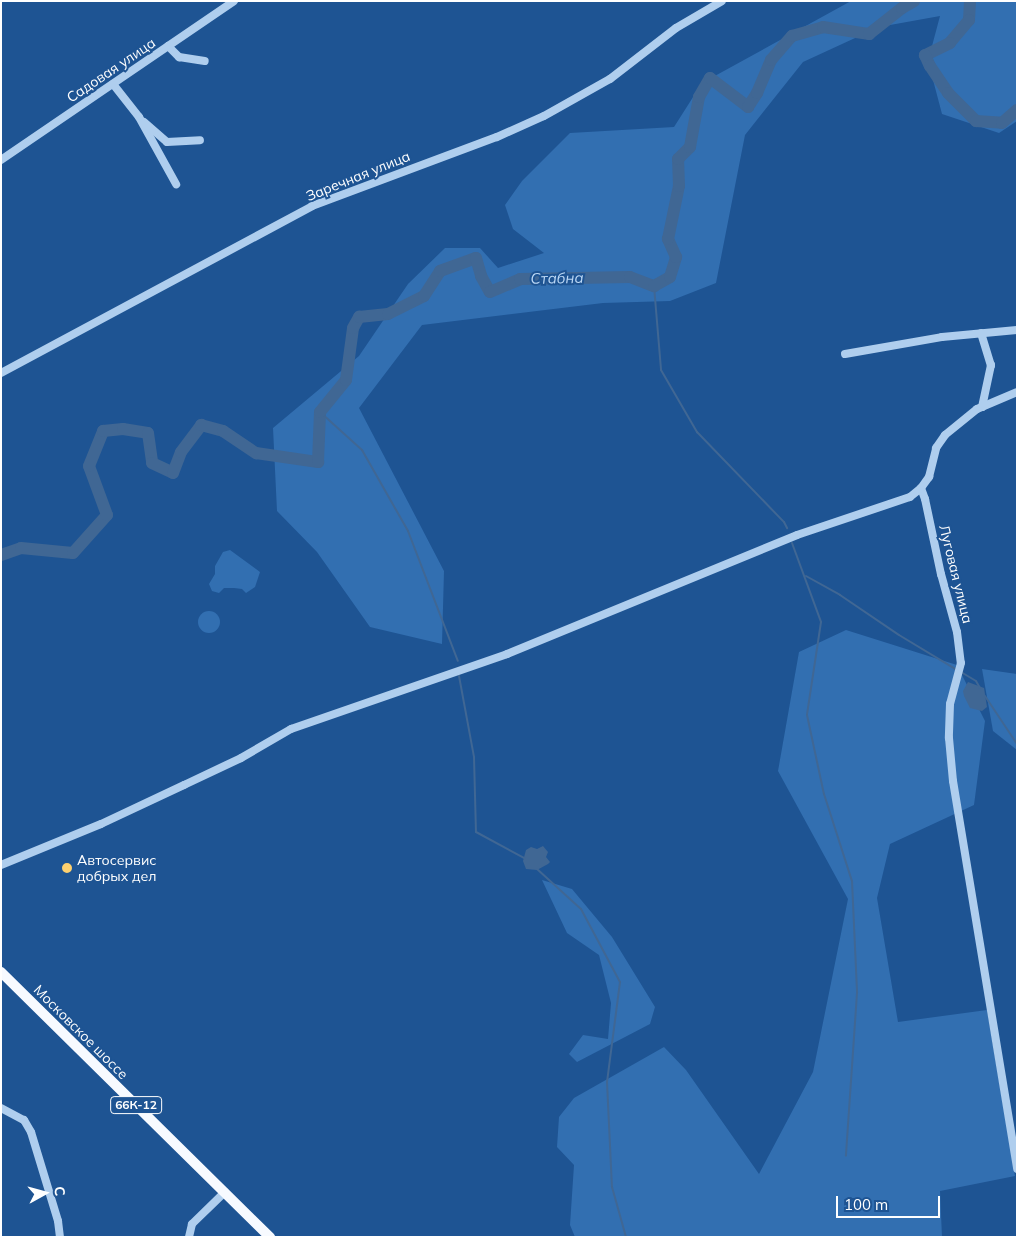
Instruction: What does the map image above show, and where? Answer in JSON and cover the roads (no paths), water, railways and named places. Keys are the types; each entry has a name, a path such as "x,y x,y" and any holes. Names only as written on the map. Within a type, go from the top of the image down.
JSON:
{"main road":[{"name":"Московское шоссе","path":"1,972 270,1237"}],"street":[{"name":"Садовая улица","path":"1,160 234,1"},
{"name":"Заречная улица","path":"1,373 312,206 497,138 544,116 610,79 676,28 722,1"},
{"path":"168,46 180,57 205,61"},
{"path":"113,84 139,117 176,184"},
{"path":"139,117 167,142 200,140"},
{"path":"845,354 981,333 1017,330"},
{"path":"981,333 990,365 982,406"},
{"path":"1,865 149,802 241,758 291,729 507,654 797,535 910,497 921,488 929,477 936,448 945,434 982,406 1017,392"},
{"name":"Луговая улица","path":"921,488 957,632 960,666 950,704 949,738 953,781 1017,1169"},
{"path":"1,1108 24,1120 31,1132 58,1221 60,1237"},
{"path":"189,1237 192,1224 224,1192"}],"waterway":[{"name":"Стабна","path":"1,555 21,548 73,553 107,515 89,466 103,431 123,429 148,433 152,463 173,473 181,452 201,425 223,431 256,453 318,462 320,412 346,380 353,328 359,317 388,314 424,296 440,271 476,258 481,276 490,292 520,279 630,277 654,286 670,277 676,257 668,239 679,186 678,159 690,147 699,97 710,78 748,107 757,93 771,60 792,36 823,27 869,34 914,1"},
{"name":"Стабна","path":"970,1 969,20 950,43 925,55 948,93 976,121 1002,123 1017,110"},
{"path":"654,286 661,370 697,432 784,522 787,528"},
{"path":"320,412 362,450 408,531 458,661"},
{"path":"792,543 821,622 807,715 824,794 852,881 857,993 846,1156"},
{"path":"806,576 840,595 899,635 957,670"},
{"path":"961,672 976,681 980,688"},
{"path":"459,676 474,757 476,832 524,858"},
{"path":"985,696 1017,744"},
{"path":"537,869 581,909 620,982 607,1082 612,1187 626,1237"}],"place":[{"name":"Автосервис добрых дел","path":"67,868"}]}
